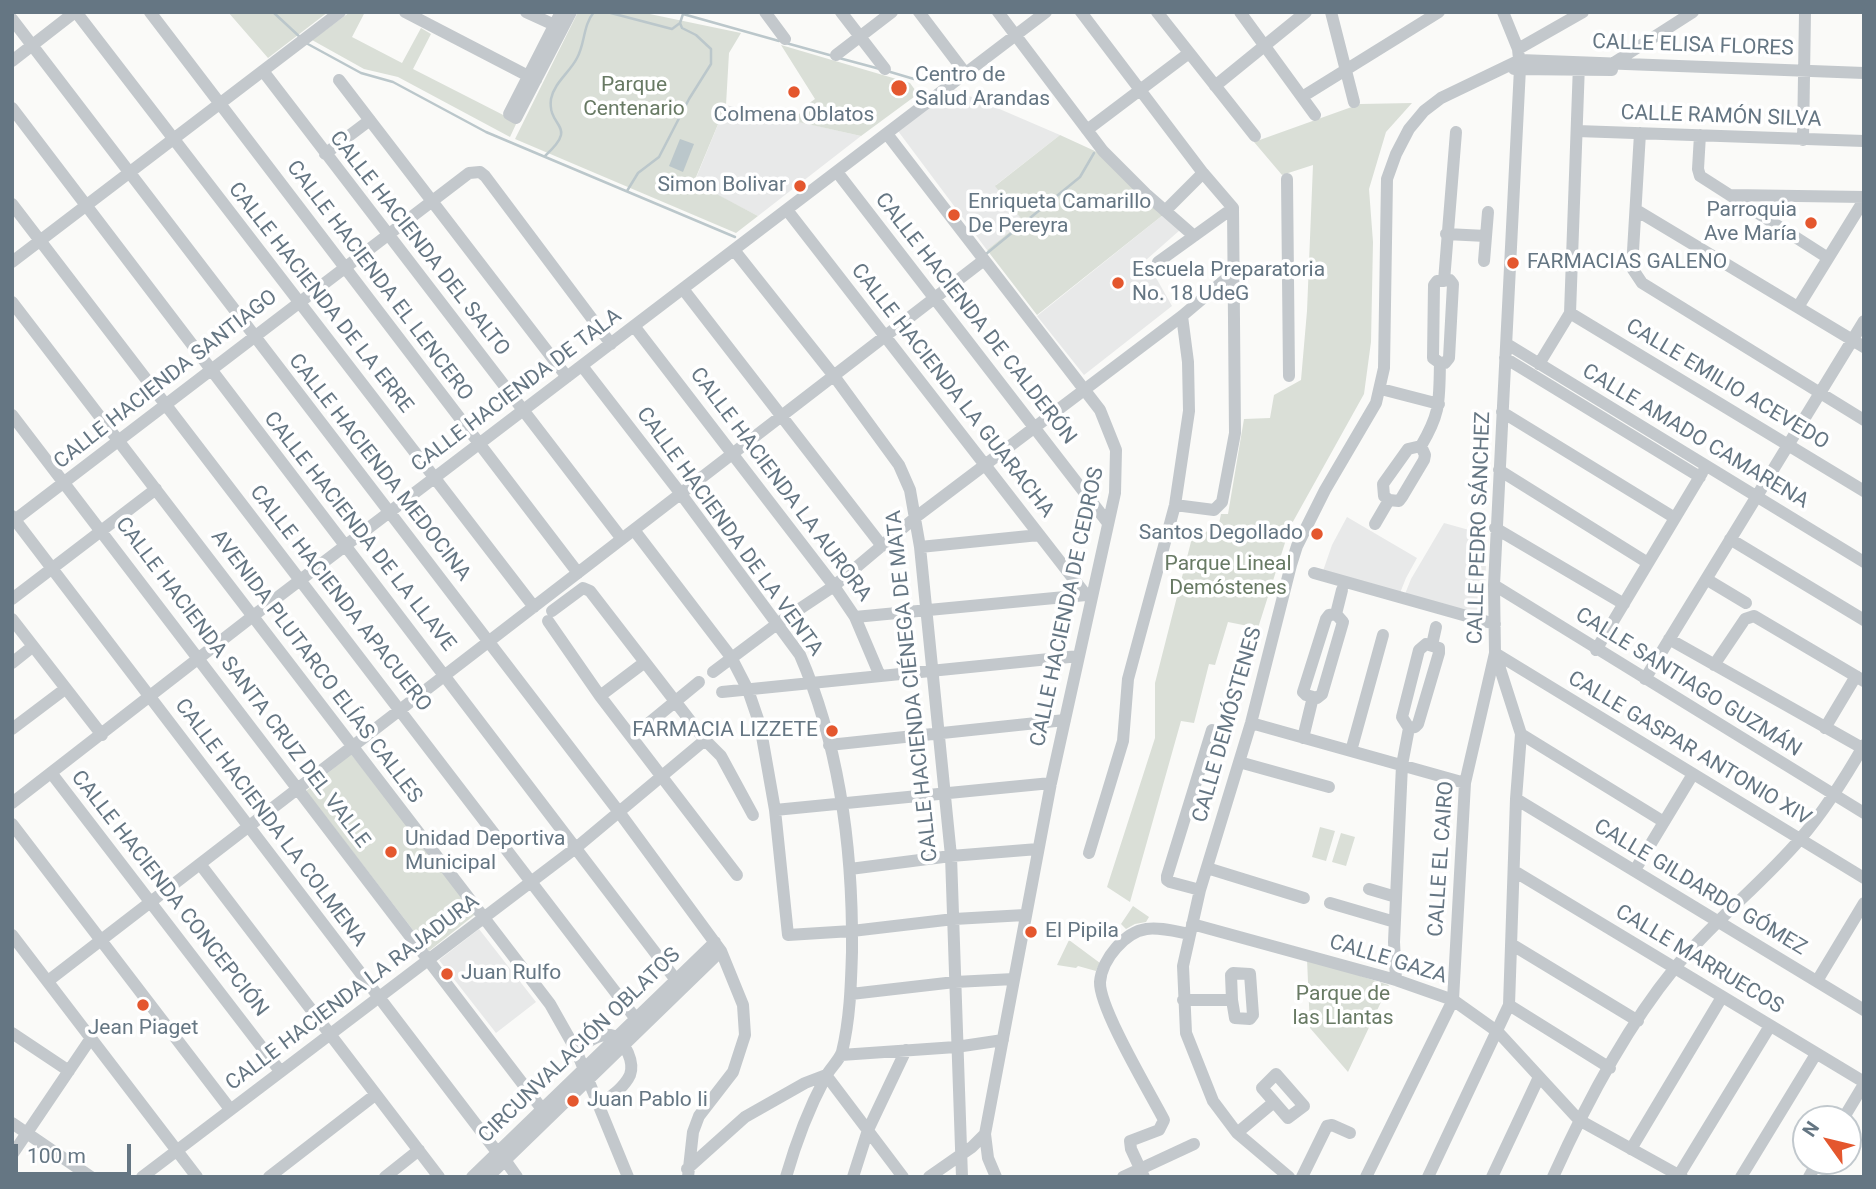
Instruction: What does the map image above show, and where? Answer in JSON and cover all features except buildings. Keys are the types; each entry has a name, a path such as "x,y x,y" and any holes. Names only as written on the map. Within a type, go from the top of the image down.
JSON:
{"street":[{"path":"12,61 76,12"},
{"name":"CALLE HACIENDA DE LA ERRE","path":"76,12 534,607"},
{"name":"CALLE HACIENDA EL LENCERO","path":"150,12 578,573"},
{"path":"12,262 340,12"},
{"path":"405,12 532,78"},
{"path":"526,12 558,27"},
{"path":"558,27 561,12"},
{"path":"513,116 558,27 571,12"},
{"path":"765,12 785,38"},
{"path":"841,12 885,69"},
{"path":"836,55 892,12"},
{"path":"919,12 966,74"},
{"path":"998,12 1103,151 1194,236"},
{"name":"CALLE HACIENDA DE TALA","path":"12,803 1046,12"},
{"path":"1081,12 1203,173 1233,208 1235,433 1222,502 1214,510 1175,505"},
{"path":"1240,12 1315,115"},
{"path":"1215,86 1307,12"},
{"path":"1331,12 1354,102"},
{"path":"1302,97 1439,12"},
{"path":"1503,12 1519,59"},
{"name":"CALLE DEMÓSTENES","path":"1289,1177 1237,1133 1213,1101 1186,1033 1183,966 1200,890 1251,723 1297,546 1325,490 1370,416 1381,389 1384,368 1387,179 1396,154 1409,130 1424,111 1441,98 1519,59 1583,12"},
{"path":"1609,66 1693,12"},
{"path":"1802,140 1805,12"},
{"path":"1165,15 1189,53 1255,136"},
{"name":"CALLE HACIENDA MEDOCINA","path":"12,19 619,812 718,947 743,1005 744,1044 726,1083 699,1116 693,1132 688,1173"},
{"path":"1087,130 1189,53"},
{"name":"CALLE ELISA FLORES","path":"1519,59 1579,65 1805,74 1864,73"},
{"name":"CALLE PEDRO SÁNCHEZ","path":"1428,1177 1509,1005 1516,799 1521,734 1495,653 1493,585 1519,59"},
{"path":"1539,364 1570,313 1579,65"},
{"name":"CALLE HACIENDA DEL SALTO","path":"262,71 622,539"},
{"name":"CALLE ELISA FLORES","path":"1805,74 1864,81"},
{"path":"339,79 567,377"},
{"name":"CALLE HACIENDA DE LA LLAVE","path":"12,108 676,980"},
{"path":"326,154 370,120"},
{"name":"CALLE RAMÓN SILVA","path":"1577,131 1864,141"},
{"path":"1444,281 1456,132"},
{"path":"1640,133 1632,268 1642,283 1864,420"},
{"name":"CALLE HACIENDA DE CEDROS","path":"887,134 1100,410 1116,450 1115,493 1089,596 1079,656 1051,783 985,1134 988,1157 996,1177"},
{"path":"1700,135 1700,176 1828,258"},
{"name":"CALLE HACIENDA SANTIAGO","path":"13,520 469,173 480,172 611,344"},
{"name":"CALLE HACIENDA DE CALDERÓN","path":"837,172 1108,523"},
{"path":"1165,211 1203,173"},
{"path":"1287,179 1289,376"},
{"path":"1730,195 1864,198 1798,307"},
{"name":"CALLE HACIENDA APACUERO","path":"12,204 636,1018"},
{"path":"1158,262 1233,208"},
{"name":"CALLE HACIENDA LA GUARACHA","path":"787,209 1089,596"},
{"path":"1636,210 1864,347"},
{"path":"1485,261 1488,212"},
{"path":"1446,234 1486,236"},
{"name":"CALLE HACIENDA CIÉNEGA DE MATA","path":"734,250 834,376 899,465 910,489 920,547 951,856 956,1047 966,1150 962,1177"},
{"path":"48,981 984,260"},
{"path":"713,672 834,586 916,517 1182,316 1234,272 1288,271"},
{"path":"1450,280 1453,284 1450,346 1449,358 1445,363 1440,363 1433,358 1434,285 1437,281 1444,281 1450,280"},
{"path":"683,289 881,547"},
{"name":"AVENIDA PLUTARCO ELÍAS CALLES","path":"12,302 550,1004 576,1050 628,1177"},
{"name":"CALLE EMILIO ACEVEDO","path":"1570,313 1864,491"},
{"path":"1089,853 1123,741 1128,679 1175,505 1189,411 1188,362 1182,316"},
{"path":"1645,679 1864,321"},
{"name":"CALLE HACIENDA LA AURORA","path":"634,326 834,586 855,617 880,676"},
{"name":"CALLE AMADO CAMARENA","path":"1507,344 1703,472"},
{"name":"CALLE AMADO CAMARENA","path":"1505,358 1703,472 1756,496 1864,562"},
{"path":"1421,446 1424,460 1399,501 1389,500 1384,496 1383,484 1408,449 1421,446 1435,422 1439,404 1440,363"},
{"name":"CALLE HACIENDA DE LA VENTA","path":"582,366 800,655 812,683 829,745 841,803 850,869 851,994 841,1055 826,1075 801,1129 786,1177"},
{"path":"1381,389 1439,404"},
{"path":"1502,412 1675,519"},
{"name":"CALLE HACIENDA SANTA CRUZ DEL VALLE","path":"12,415 542,1109"},
{"path":"1499,470 1648,563"},
{"path":"1597,650 1703,472"},
{"path":"12,599 156,489"},
{"path":"1375,524 1389,500"},
{"name":"CALLE HACIENDA LA COLMENA","path":"13,520 52,567 517,1177"},
{"path":"1496,528 1624,604"},
{"path":"634,530 731,657 748,690 761,725 775,810 788,935 1025,915"},
{"path":"920,547 1039,535"},
{"path":"1730,539 1864,620"},
{"path":"1314,573 1495,624"},
{"path":"1706,579 1746,603"},
{"name":"CALLE SANTIAGO GUZMÁN","path":"1493,585 1864,813"},
{"path":"737,875 600,696 550,616 583,587 587,588 705,740 721,756 753,815"},
{"path":"1336,614 1342,590"},
{"path":"855,617 1089,596"},
{"path":"1336,614 1343,622 1321,696 1304,694 1326,619 1329,615 1336,614"},
{"path":"1714,665 1748,616 1754,616 1860,678 1825,728"},
{"path":"12,619 102,735"},
{"path":"1432,645 1436,627"},
{"path":"1350,751 1383,635"},
{"path":"1556,1176 1579,1120 1638,1021 1675,968 1800,839 1863,748 1669,639"},
{"path":"1396,980 1395,922 1402,765 1409,727 1402,717 1419,650 1426,644 1432,645 1438,648 1439,653 1418,724 1409,727"},
{"path":"12,663 32,647"},
{"name":"CALLE GASPAR ANTONIO XIV","path":"1495,653 1864,878"},
{"name":"CALLE EL CAIRO","path":"1366,1177 1453,1000 1465,783 1495,653"},
{"path":"722,692 1079,656"},
{"path":"600,696 645,662"},
{"path":"632,737 699,681"},
{"path":"12,729 65,689"},
{"path":"1303,738 1313,697"},
{"path":"829,745 1065,720"},
{"path":"1251,723 1465,783"},
{"path":"1200,890 1170,882 1167,876 1212,730"},
{"path":"1521,734 1664,822"},
{"name":"CALLE HACIENDA LA RAJADURA","path":"142,1177 577,847 705,740"},
{"path":"1239,762 1329,787"},
{"name":"CALLE HACIENDA CONCEPCIÓN","path":"52,774 280,1071"},
{"path":"1635,870 1693,774"},
{"path":"775,810 1051,783"},
{"name":"CALLE GILDARDO GÓMEZ","path":"1516,799 1864,1010"},
{"path":"12,824 230,1109"},
{"path":"850,869 951,856 1038,849"},
{"path":"200,864 439,1177"},
{"path":"1207,868 1304,898"},
{"name":"CALLE MARRUECOS","path":"1514,871 1864,1083"},
{"path":"1369,889 1396,897"},
{"path":"1329,903 1395,922"},
{"path":"1817,981 1864,903"},
{"name":"CALLE GAZA","path":"1142,1173 1130,1141 1159,1130 1164,1120 1106,1007 1101,979 1112,952 1124,938 1136,930 1153,928 1191,929 1396,980 1453,1000 1498,1032 1579,1120 1681,1176"},
{"path":"12,935 197,1177"},
{"path":"1511,944 1638,1021"},
{"name":"CIRCUNVALACIÓN OBLATOS","path":"620,1041 636,1018 676,980 718,947"},
{"name":"CIRCUNVALACIÓN OBLATOS","path":"472,1177 501,1156 718,947"},
{"path":"851,994 955,982 1014,979"},
{"path":"1631,1149 1722,997"},
{"path":"1184,1000 1232,1000"},
{"path":"1509,1005 1610,1068"},
{"path":"1681,1176 1770,1026"},
{"path":"12,1033 69,1071"},
{"path":"576,1050 595,1037 611,1035 620,1041 632,1066 630,1075 622,1086 599,1105"},
{"path":"12,1155 91,1038"},
{"path":"841,1055 956,1047 1003,1040"},
{"path":"853,1177 868,1130 906,1050"},
{"path":"1741,1177 1816,1054"},
{"name":"CIRCUNVALACIÓN OBLATOS","path":"488,1177 501,1156 542,1109 586,1074"},
{"path":"1276,1074 1304,1106 1288,1118 1274,1102 1262,1088 1276,1074"},
{"path":"688,1173 745,1117 805,1083 826,1075 903,1177"},
{"path":"1492,1177 1539,1077"},
{"path":"1851,1105 1864,1083"},
{"path":"268,1177 375,1095"},
{"path":"1237,1133 1274,1102"},
{"path":"12,1123 91,1177"},
{"path":"1302,1177 1328,1125 1350,1133"},
{"path":"929,1177 985,1134"},
{"path":"1123,1177 1142,1173 1194,1144"},
{"path":"385,1177 419,1150"},
{"path":"966,1150 988,1157"}],"shaded area":[{"path":"953,89 1060,135 996,185 1023,221 987,250 898,131"},
{"path":"726,105 861,136 758,216 694,183"},
{"path":"680,139 694,144 683,172 669,166"},
{"name":"Escuela Preparatoria No. 18 UdeG","path":"1163,215 1180,230 1146,260 1172,306 1084,375 1037,316"},
{"path":"1347,517 1417,558 1400,593 1323,571 1332,545"},
{"path":"1444,523 1487,535 1484,618 1405,594"},
{"path":"479,929 536,1002 496,1033 439,960"}],"green space":[{"path":"228,12 328,12 268,58"},
{"path":"350,12 365,12 352,37 402,63 421,28 431,34 413,69 517,122 510,137 398,77 364,69 312,40"},
{"name":"Parque Centenario","path":"578,12 640,12 741,33 729,53 726,105 694,182 758,216 736,233 515,139"},
{"path":"781,45 910,83 918,94 861,136 794,121 795,117 806,109 805,106 815,99"},
{"name":"Parque Lineal Demóstenes","path":"1412,103 1386,132 1369,189 1373,242 1371,342 1364,394 1290,527 1258,628 1228,622 1215,665 1209,664 1194,723 1181,721 1130,902 1107,887 1155,738 1155,683 1194,530 1217,533 1221,514 1228,514 1244,419 1270,418 1274,395 1301,380 1307,311 1313,165 1282,175 1254,142 1360,104"},
{"path":"1060,135 1097,152 1163,215 1037,315 987,250 1023,221 995,186"},
{"name":"Unidad Deportiva Municipal","path":"351,754 477,913 429,951 306,791"},
{"path":"1320,827 1335,831 1326,861 1312,857"},
{"path":"1341,833 1355,837 1346,866 1332,862"},
{"path":"1133,906 1149,917 1146,922 1126,929 1121,924"},
{"path":"1069,940 1100,963 1096,971 1078,966 1057,965"},
{"name":"Parque de las Llantas","path":"1307,959 1389,985 1348,1072 1310,1028"}],"waterway":[{"path":"273,12 301,38"},
{"path":"545,156 555,146 561,132 551,109 553,93 577,58 594,12"},
{"path":"607,12 672,29 680,23"},
{"path":"627,191 638,173 659,157 689,99 711,64 711,49 696,35 682,28 680,23 683,14 779,41"},
{"path":"306,43 361,73 393,82 486,132 735,237"},
{"path":"786,43 833,56"},
{"path":"839,58 880,69"},
{"path":"887,71 914,79"},
{"path":"986,254 1080,177 1094,153"}],"place":[{"name":"Centro de Salud Arandas","path":"899,88"},
{"name":"Colmena Oblatos","path":"794,92"},
{"name":"Simon Bolivar","path":"800,186"},
{"name":"Enriqueta Camarillo De Pereyra","path":"954,215"},
{"name":"Parroquia Ave María","path":"1811,223"},
{"name":"FARMACIAS GALENO","path":"1513,263"},
{"name":"Escuela Preparatoria No. 18 UdeG","path":"1118,283"},
{"name":"Santos Degollado","path":"1317,534"},
{"name":"FARMACIA LIZZETE","path":"832,731"},
{"name":"Unidad Deportiva Municipal","path":"391,852"},
{"name":"El Pipila","path":"1031,932"},
{"name":"Juan Rulfo","path":"447,974"},
{"name":"Jean Piaget","path":"143,1005"},
{"name":"Juan Pablo Ii","path":"573,1101"}]}
